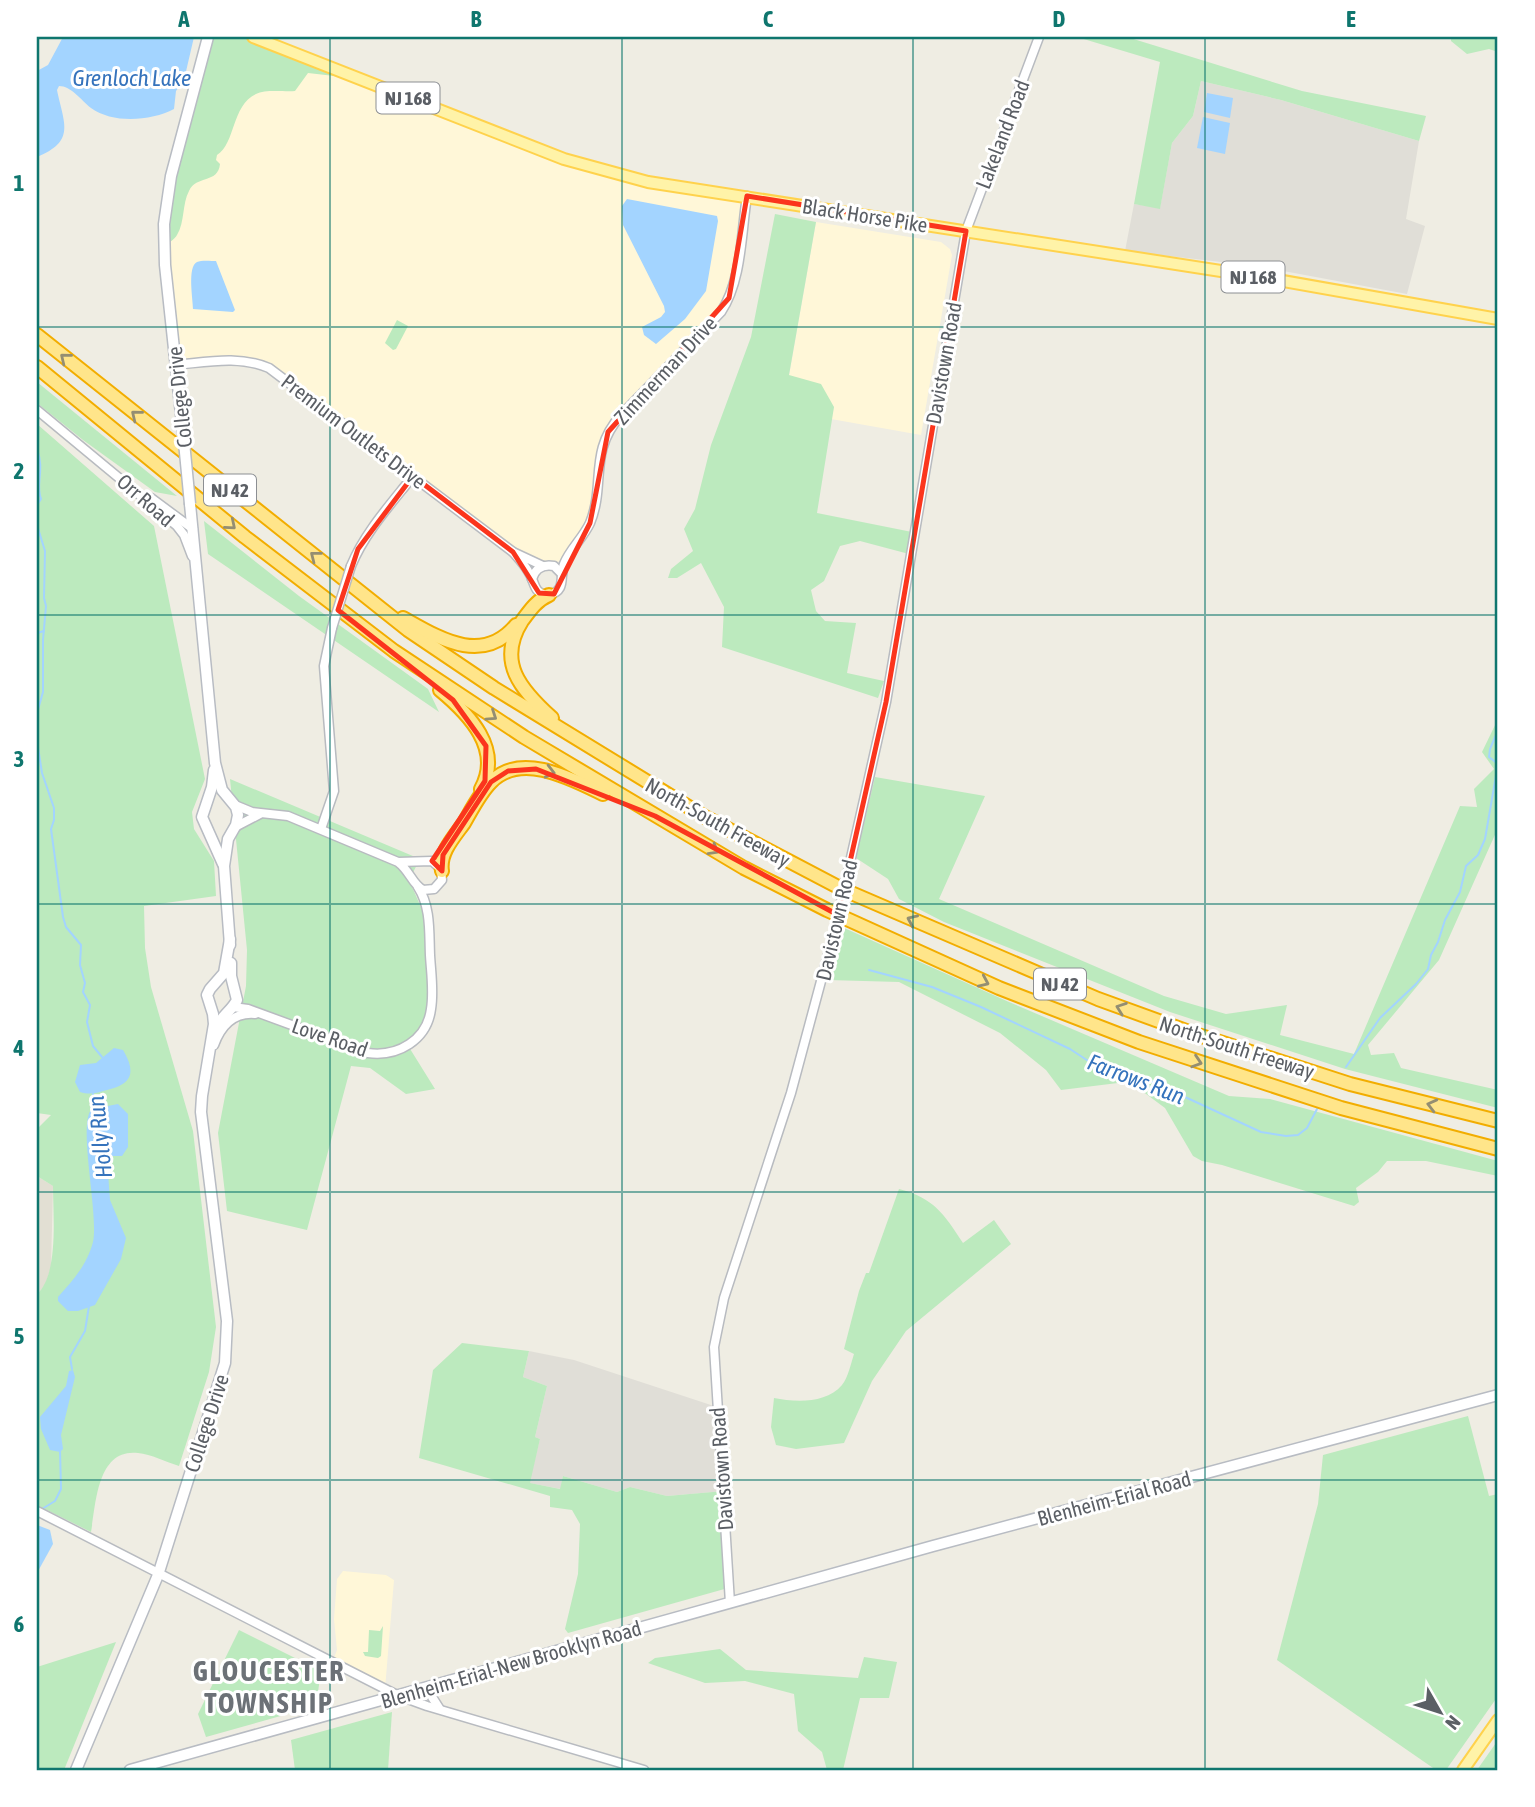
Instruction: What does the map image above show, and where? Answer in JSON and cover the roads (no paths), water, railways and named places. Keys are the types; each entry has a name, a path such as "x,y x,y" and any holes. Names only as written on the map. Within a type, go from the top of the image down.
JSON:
{"highway":[{"name":"North-South Freeway","path":"37,335 408,630 494,688 705,817 842,889 1098,999 1189,1032 1350,1084 1498,1121"},
{"name":"North-South Freeway","path":"37,368 245,537 394,651 524,737 744,868 827,910 999,989 1139,1042 1291,1093 1396,1124 1498,1149"},
{"path":"369,598 446,640 463,645 482,646 496,642 514,628 529,605 533,584"},
{"path":"550,595 534,605 513,636 510,651 513,668 524,690 533,700 603,756"},
{"path":"394,651 463,711 480,732 488,756 488,773 482,788 442,850 424,861"},
{"path":"442,871 443,855 485,789 498,776 508,771 523,768 551,772 655,816"}],"main road":[{"name":"College Drive","path":"208,37 171,176 166,203 165,265 215,762 220,785 232,803"},
{"name":"Black Horse Pike","path":"253,37 564,159 648,181 1266,278 1498,319"},
{"name":"College Drive","path":"204,808 212,787 215,762"},
{"path":"224,866 202,819 204,808 217,799 232,803 238,815 228,839 224,866 230,939 231,976 237,1000 232,1008 220,1012 209,1004 207,993 225,970 230,939"},
{"path":"207,828 220,834 234,828"},
{"path":"215,984 225,982 235,991"},
{"name":"College Drive","path":"76,1770 158,1575 226,1354 227,1321 201,1112 214,1017 209,1004"},
{"name":"College Drive","path":"209,1058 218,1022 232,1008"},
{"name":"Blenheim-Erial Road","path":"730,1603 1498,1395"},
{"name":"Blenheim-Erial-New Brooklyn Road","path":"130,1770 730,1603"},
{"path":"1463,1770 1498,1720"},
{"path":"83,1753 83,1761 88,1770"}],"street":[{"name":"Lakeland Road","path":"967,231 1039,37"},
{"name":"Zimmerman Drive","path":"562,574 592,515 599,462 608,432 621,415 721,312 729,298 735,279 747,197"},
{"name":"Davistown Road","path":"730,1603 714,1347 724,1298 791,1093 835,929 886,702 967,231"},
{"name":"Premium Outlets Drive","path":"175,365 234,359 269,368 513,552 528,570 533,584"},
{"name":"Orr Road","path":"37,410 181,530 197,569"},
{"name":"Orr Road","path":"112,471 193,529"},
{"path":"321,829 334,791 325,651 358,549 413,476"},
{"name":"Zimmerman Drive","path":"547,566 564,556 578,542"},
{"name":"Premium Outlets Drive","path":"513,552 547,566"},
{"path":"547,566 562,574 561,587 550,595 541,594 533,584 536,570 547,566"},
{"path":"232,803 261,813 288,816 398,862 409,871 418,887 428,890 439,885 443,878 436,863 398,862"},
{"path":"234,828 261,813"},
{"path":"413,878 414,870 424,861"},
{"name":"Love Road","path":"428,916 432,897 439,885"},
{"name":"Love Road","path":"232,1008 248,1009 368,1052 388,1053 412,1042 423,1031 431,1010 433,994 428,916 425,900 418,887"},
{"name":"Love Road","path":"235,991 250,1006 282,1021"},
{"path":"209,1058 220,1030 232,1019 253,1014 282,1021"},
{"path":"37,1511 397,1695 644,1770"},
{"path":"437,1685 432,1697 441,1710"}],"water":[{"name":"Grenloch Lake","path":"63,37 194,37 184,80 176,91 174,109 143,118 110,117 91,108 68,88 59,86 57,90 64,122 62,138 58,145 37,157 37,71 48,65"},
{"path":"1207,93 1233,98 1230,118 1204,112"},
{"path":"1203,117 1230,123 1225,154 1197,148"},
{"path":"627,199 717,216 718,221 706,291 685,319 656,344 644,335 642,327 661,317 665,312 664,306 623,225 622,206"},
{"path":"199,261 216,261 235,310 233,312 193,309 191,276 194,265"},
{"path":"114,1048 123,1050 130,1065 127,1081 100,1092 80,1092 75,1082 80,1065 96,1063"},
{"path":"118,1104 128,1114 128,1147 122,1156 109,1156 107,1159 110,1200 126,1238 121,1259 95,1305 78,1311 68,1311 58,1301 58,1297 83,1265 93,1242 87,1150 88,1117 92,1109"},
{"path":"73,1370 75,1377 61,1435 63,1449 60,1452 50,1450 41,1429 40,1417 66,1386 69,1371"},
{"path":"37,1525 50,1530 53,1544 37,1573"}],"waterway":[{"name":"Holly Run","path":"37,450 41,499 37,505"},
{"name":"Holly Run","path":"37,525 45,551 46,606 43,692 37,713"},
{"path":"37,633 44,631"},
{"name":"Farrows Run","path":"1346,1067 1380,1018 1428,969 1445,920 1460,892 1466,866 1478,855 1485,839 1498,764 1489,757 1498,730"},
{"name":"Holly Run","path":"37,741 42,773 54,808 51,829 63,917 66,927 81,945 80,965 85,983 83,992 90,1005 87,1022 93,1046 102,1057"},
{"name":"Farrows Run","path":"869,970 932,987 981,1007 1070,1049 1102,1070 1148,1080 1261,1132 1298,1135 1307,1128 1317,1109"},
{"name":"Holly Run","path":"93,1094 97,1109"},
{"name":"Holly Run","path":"72,1369 70,1357 85,1331 89,1306"},
{"name":"Holly Run","path":"42,1509 55,1501 61,1489 60,1450"},
{"name":"Holly Run","path":"37,1530 38,1517"}],"district":[{"name":"GLOUCESTER TOWNSHIP","path":"269,1687"}]}
